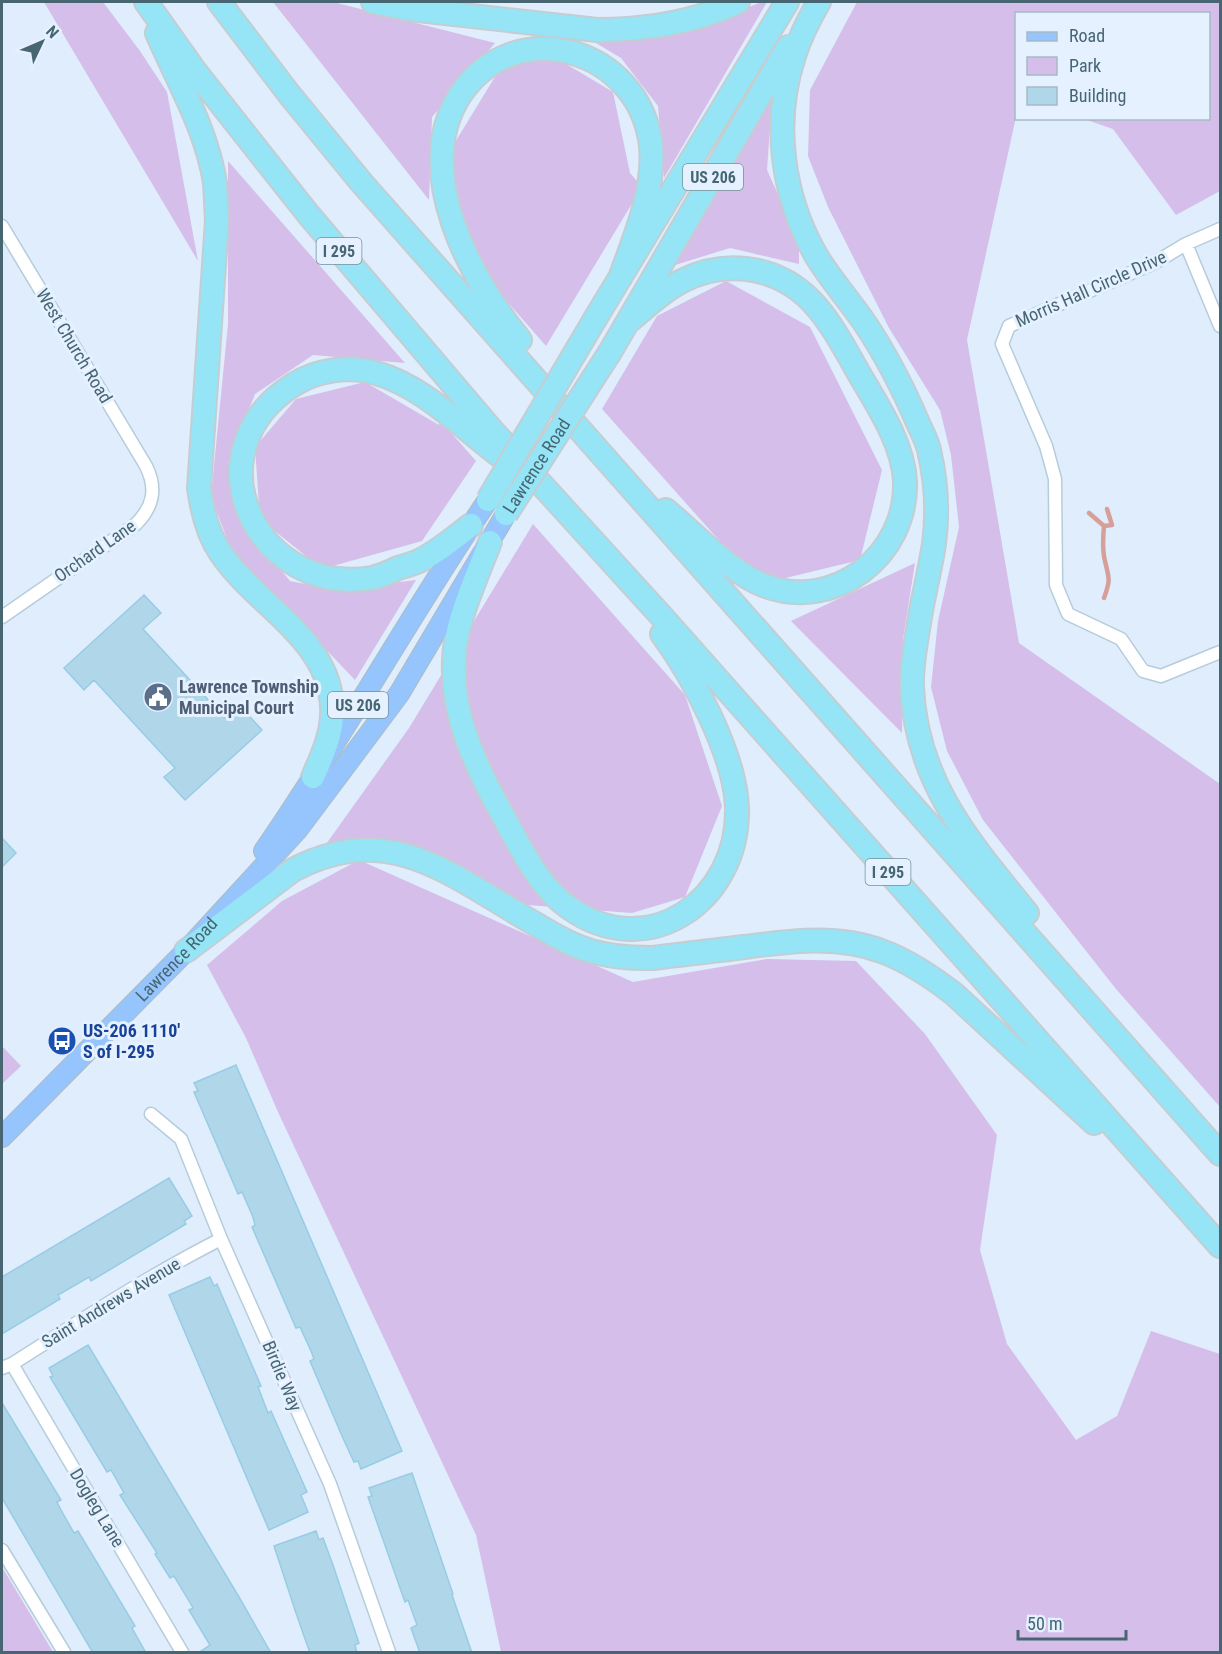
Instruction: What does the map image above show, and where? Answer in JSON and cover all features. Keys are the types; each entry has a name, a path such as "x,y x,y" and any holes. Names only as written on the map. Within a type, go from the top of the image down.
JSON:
{"highway":[{"name":"I 295","path":"144,2 195,71 320,229 483,420 1220,1246"},
{"path":"144,2 194,114 207,150 215,184 216,220 199,488 202,510 209,532 232,569 309,646 320,661 328,679 332,696 329,737 313,777"},
{"path":"219,2 289,94 361,182 1221,1154"},
{"path":"373,2 409,9 597,30 627,30 695,19 738,2"},
{"name":"Lawrence Road","path":"488,500 594,319 787,2"},
{"path":"817,2 804,29 786,86 782,115 782,145 786,175 793,204 808,241 864,323 892,369 928,447 934,475 936,509 934,543 919,622 912,687 916,721 924,755 941,797 970,843 1193,1123"},
{"name":"Lawrence Road","path":"506,514 610,352 817,2"},
{"path":"557,403 533,356 503,319 477,279 464,253 447,200 443,154 445,129 460,94 489,66 524,52 546,49 566,51 585,56 603,65 621,79 632,93 646,120 651,146 651,167 643,208 620,278"},
{"path":"602,455 735,569 764,586 783,591 821,590 839,585 857,576 885,550 902,516 905,479 902,459 892,436 870,392 831,328 806,296 791,284 773,275 755,270 718,269 699,273 681,281 628,322"},
{"path":"471,525 419,561 376,577 356,580 335,579 314,574 292,563 274,550 254,523 245,503 241,483 240,468 244,446 254,424 266,407 299,381 335,370 374,372 413,388 547,490"},
{"path":"490,542 461,621 455,646 454,692 467,741 494,801 542,880 557,898 579,915 594,922 621,928 648,927 669,921 689,910 706,897 720,879 734,845 737,823 736,795 723,750 695,688 669,644 587,535"},
{"path":"186,951 293,870 333,853 374,849 417,857 563,940 605,955 653,958 804,939 858,944 883,951 906,962 931,976 954,994 1188,1210"}],"main road":[{"name":"Lawrence Road","path":"225,908 313,777 387,656 488,500"},
{"name":"Lawrence Road","path":"2,1137 186,951 298,829 392,703 506,514"}],"street":[{"name":"West Church Road","path":"2,226 146,466"},
{"name":"Morris Hall Circle Drive","path":"1221,229 1186,244 1156,262 1009,326 1002,344 1046,446 1055,479 1056,585 1068,614 1121,639 1143,671 1161,676 1221,652"},
{"name":"Morris Hall Circle Drive","path":"1186,244 1221,326"},
{"name":"Orchard Lane","path":"2,617 136,524 145,515 151,503 153,490 146,466"},
{"name":"Birdie Way","path":"151,1114 181,1139 221,1239 330,1484 389,1653"},
{"name":"Saint Andrews Avenue","path":"7,1366 128,1291 221,1239"},
{"name":"Dogleg Lane","path":"7,1366 182,1653"},
{"path":"2,1550 64,1653"}],"green space":[{"path":"44,2 103,2 167,92 198,261"},
{"path":"273,2 333,2 495,43 432,117 429,200"},
{"path":"767,2 664,178 658,106 621,58 586,37 693,28"},
{"path":"857,2 1220,2 1220,191 1176,215 1113,129 1087,120 1210,120 1210,12 1015,12 1015,120 967,340 1019,643 1220,784 1220,1107 1116,989 983,820 947,751 931,687 938,621 959,527 951,455 940,410 889,328 828,207 808,156 810,90"},
{"path":"556,58 613,92 630,173 642,187 546,346 471,260 472,255 449,152 501,67"},
{"path":"772,97 767,170 799,241 799,264 730,248 672,266"},
{"path":"228,161 405,363 313,355 255,394 228,463 240,519 290,581 336,590 416,580 355,680 231,550 211,496 228,324"},
{"path":"726,281 810,327 882,470 860,560 773,581 749,574 602,409 657,316"},
{"path":"365,382 439,425 440,420 476,461 422,541 322,569 260,519 255,447 296,399"},
{"path":"533,524 685,695 722,806 685,897 632,913 515,904 402,844 324,847 409,728"},
{"path":"915,563 903,639 902,733 791,621"},
{"path":"359,860 633,982 767,959 856,961 925,1034 997,1135 980,1250 1007,1344 1076,1440 1117,1416 1151,1331 1220,1354 1220,1652 501,1652 476,1535 278,1112 246,1038 207,965 282,901"},
{"path":"2,1046 21,1066 2,1084"},
{"path":"2,1567 53,1652 2,1652"}],"building":[{"name":"Lawrence Township Municipal Court","path":"144,595 161,613 143,629 225,718 239,705 262,730 185,800 164,777 175,768 94,680 84,690 64,668"},
{"path":"2,838 16,853 2,867"},
{"path":"236,1065 402,1451 361,1469 358,1461 354,1462 342,1436 310,1361 314,1359 311,1351 300,1327 296,1328 252,1227 255,1225 253,1217 242,1192 238,1194 194,1092 198,1091 194,1083"},
{"path":"169,1178 192,1216 184,1221 186,1224 91,1281 89,1277 58,1295 60,1299 2,1334 2,1277"},
{"path":"210,1277 214,1286 217,1284 261,1386 258,1387 268,1413 271,1411 307,1492 301,1495 308,1512 269,1530 169,1295"},
{"path":"88,1345 271,1653 198,1653 210,1645 189,1610 193,1608 174,1576 170,1578 155,1554 157,1553 120,1495 124,1493 111,1470 107,1472 50,1377 53,1376 49,1368"},
{"path":"2,1403 61,1500 57,1502 74,1533 78,1531 135,1626 132,1628 146,1653 93,1653 2,1498"},
{"path":"412,1473 472,1653 420,1653 411,1628 417,1625 408,1600 405,1602 368,1497 372,1496 369,1488"},
{"path":"316,1531 319,1540 323,1538 333,1565 359,1643 355,1645 357,1653 310,1653 296,1613 274,1546"}],"waterway":[{"path":"1104,526 1112,525 1107,509"},
{"path":"1089,513 1104,526 1103,552 1109,579 1104,598"}],"place":[{"name":"Lawrence Township Municipal Court","path":"158,697"},
{"name":"US-206 1110' S of I-295","path":"62,1041"}]}
